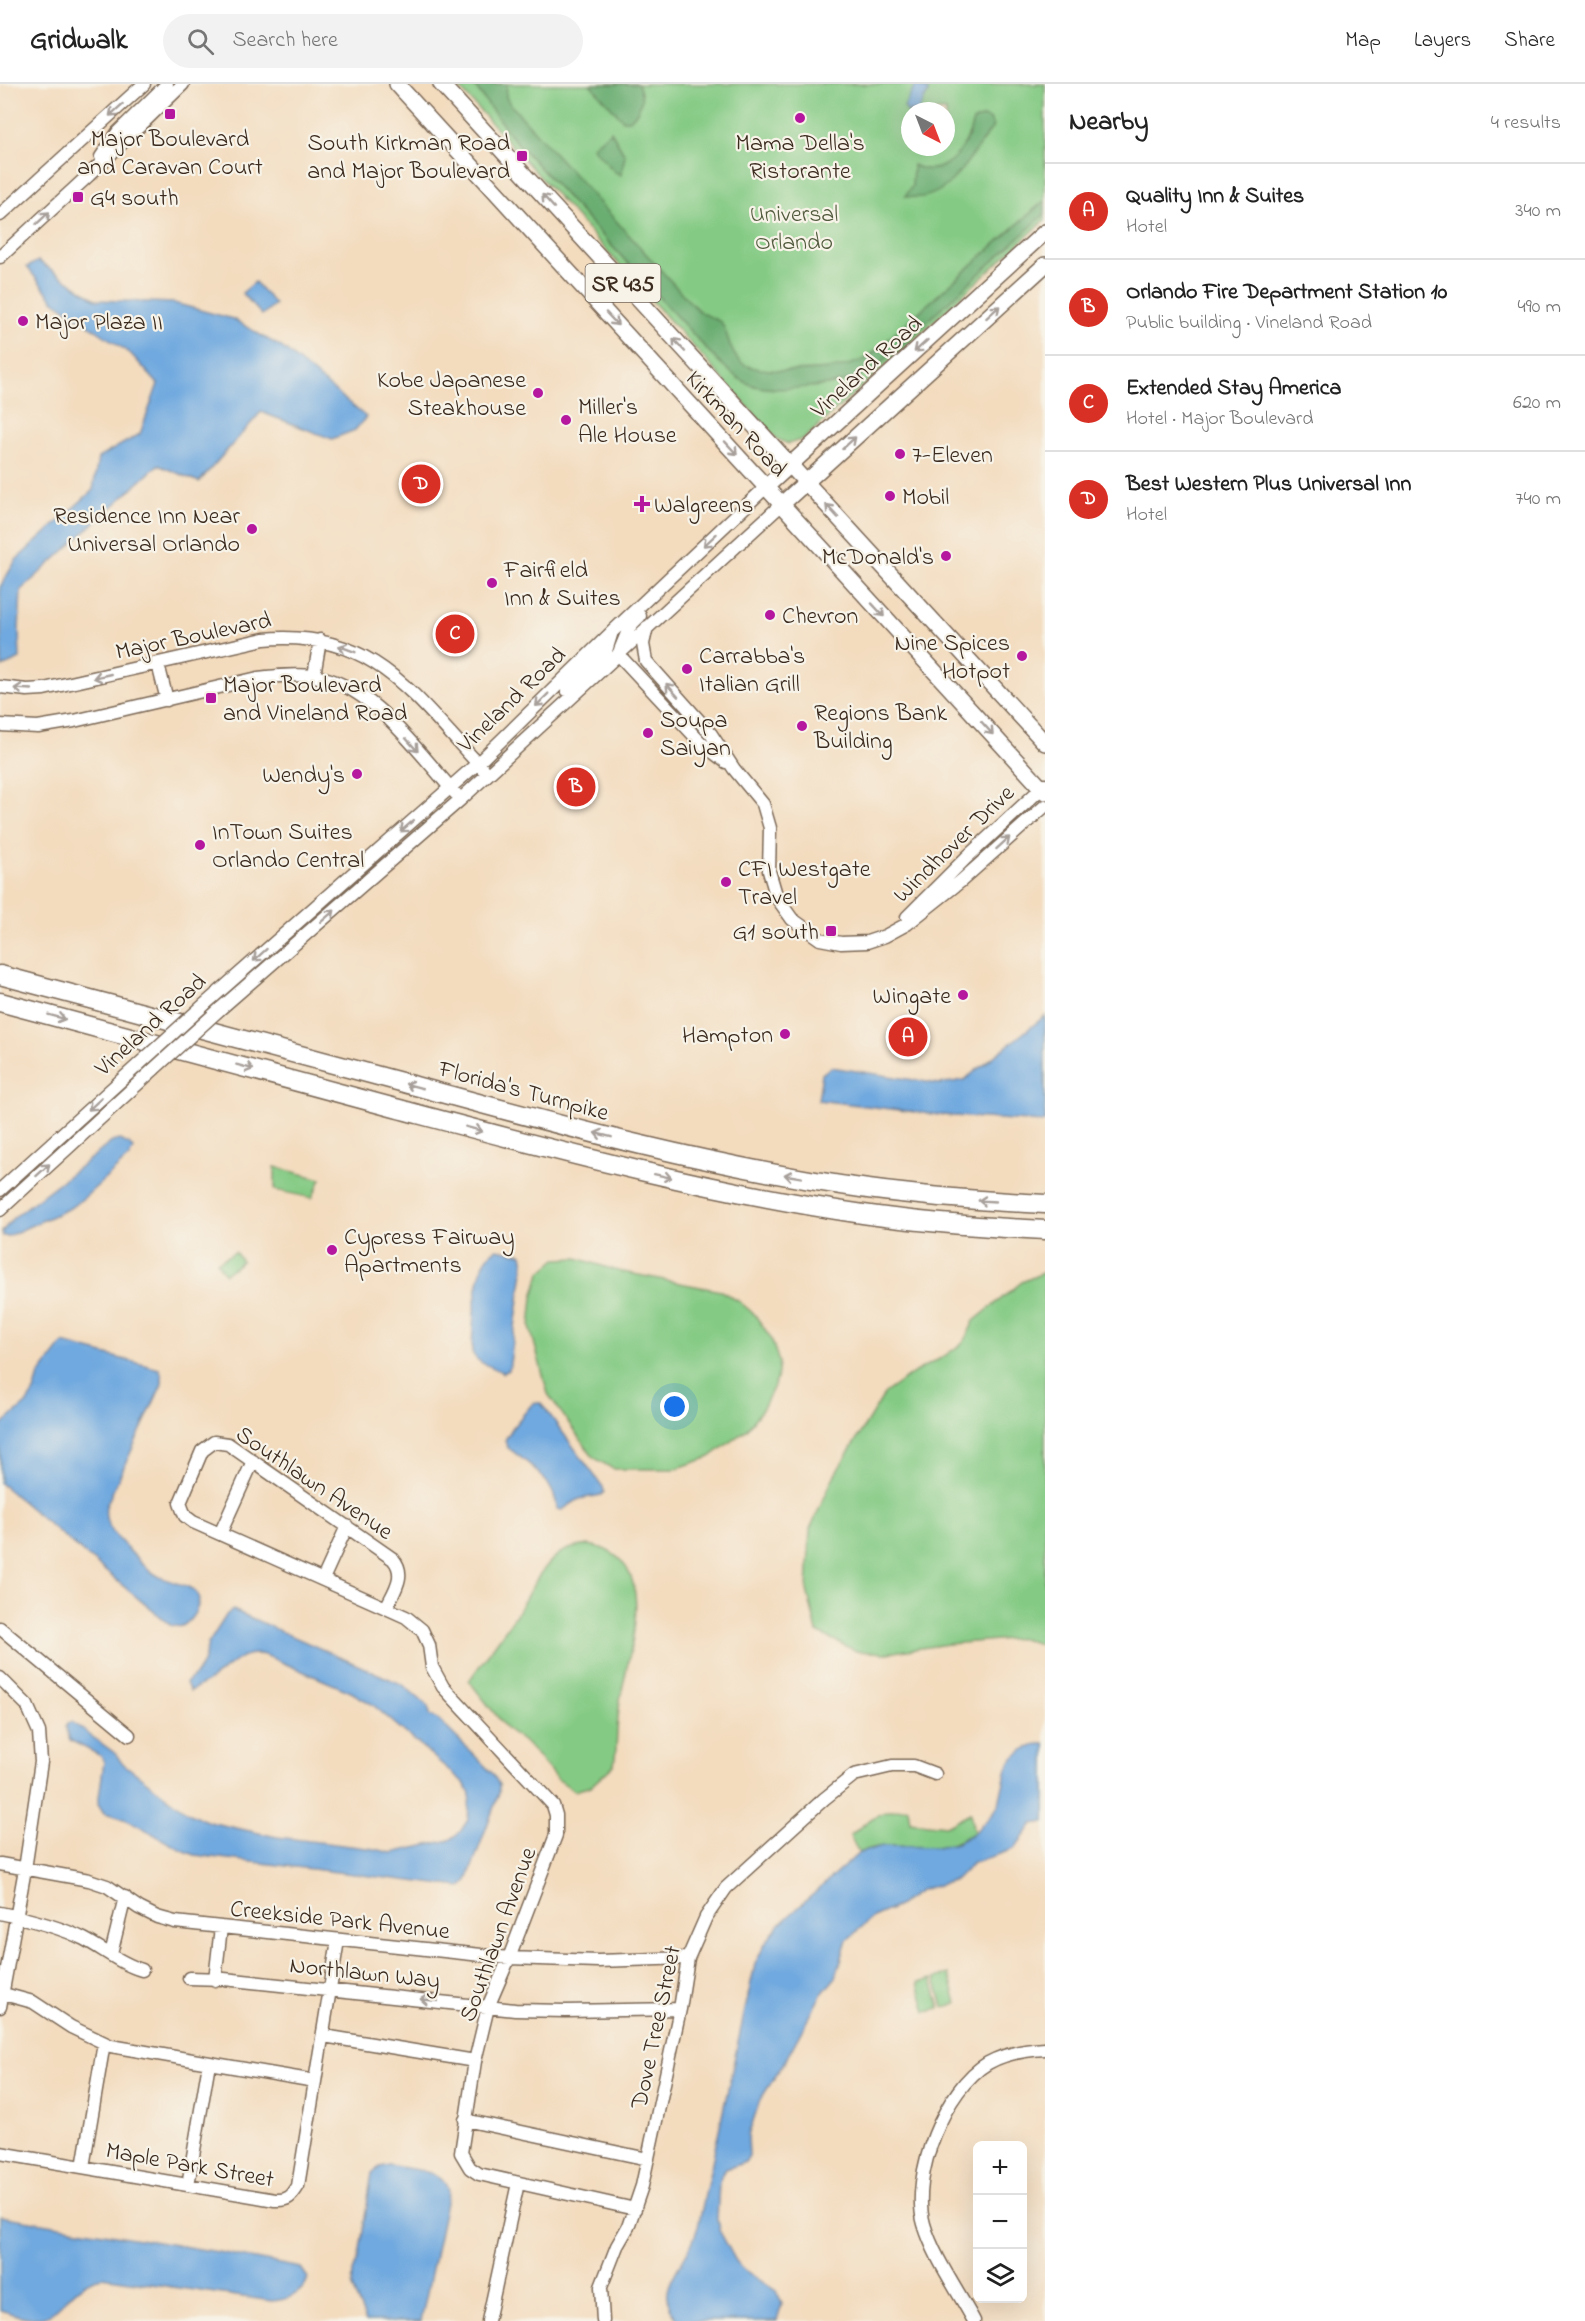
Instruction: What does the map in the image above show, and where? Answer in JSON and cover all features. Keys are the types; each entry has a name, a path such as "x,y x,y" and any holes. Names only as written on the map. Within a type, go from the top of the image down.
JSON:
{"highway":[{"name":"Florida's Turnpike","path":"0,975 548,1122 658,1149 762,1171 867,1189 957,1199 1045,1204"},
{"name":"Florida's Turnpike","path":"0,1002 542,1147 664,1176 757,1196 864,1214 955,1225 1045,1230"}],"main road":[{"name":"Kirkman Road","path":"397,84 1044,788"},
{"name":"Kirkman Road","path":"441,84 1045,743"},
{"name":"Vineland Road","path":"766,488 1045,232"},
{"name":"Vineland Road","path":"782,504 1045,265"},
{"path":"946,354 944,342 946,334 979,293"}],"street":[{"path":"89,175 118,132 167,84"},
{"path":"0,257 183,84"},
{"path":"0,215 140,86"},
{"name":"Vineland Road","path":"0,1190 204,1005 478,764 613,630 766,488"},
{"name":"Vineland Road","path":"0,1210 220,1009 461,799 782,504"},
{"path":"618,654 630,626 658,598 668,579"},
{"name":"Windhover Drive","path":"647,627 644,644 646,661 711,734 734,769 765,807 770,828 768,863 777,898 792,919 813,935 841,943 867,942 892,932 917,917 962,881 1045,806"},
{"path":"540,727 569,688 605,654 613,630"},
{"name":"Major Boulevard","path":"0,687 44,689 264,639 291,637 320,640 347,648 392,674 415,695 488,774"},
{"path":"314,676 320,640"},
{"name":"Windhover Drive","path":"618,654 701,743 734,769"},
{"path":"158,664 167,700"},
{"path":"0,724 38,727 74,722 258,678 285,675 314,676 338,683 362,696 382,712 461,799"},
{"path":"701,743 711,734"},
{"name":"Windhover Drive","path":"892,932 953,871 1044,788"},
{"path":"953,871 962,881"},
{"name":"Southlawn Avenue","path":"386,1608 399,1581 399,1566 393,1559 228,1444 222,1442 207,1445 202,1451 180,1503 182,1511 193,1522 406,1617 422,1630 426,1637 432,1667 443,1687 547,1797 556,1815 556,1835 488,2007 475,2061 461,2152 470,2168 479,2174 635,2209"},
{"path":"220,1534 254,1461"},
{"path":"322,1579 347,1526"},
{"path":"0,1628 129,1734"},
{"path":"0,1678 27,1705 39,1732 40,1762 25,1869 1,1998 33,2002 71,2027 111,2046 315,2081"},
{"name":"Dove Tree Street","path":"603,2321 601,2287 635,2209 680,2009 688,1958 706,1917 726,1888 824,1799 854,1775 892,1766 914,1766 935,1774"},
{"name":"Creekside Park Avenue","path":"0,1864 89,1880 107,1886 139,1908 157,1917 175,1922 509,1958 598,1961 688,1958"},
{"path":"111,1954 125,1897"},
{"path":"0,1913 60,1928 131,1967 141,1970"},
{"path":"215,1980 221,1928"},
{"name":"Maple Park Street","path":"0,2153 275,2200 283,2201 293,2196 298,2186 338,1940"},
{"name":"Northlawn Way","path":"189,1978 224,1979 488,2007 566,2011 680,2009"},
{"path":"324,2036 475,2061"},
{"path":"83,2166 104,2043"},
{"path":"974,2321 936,2252 924,2224 920,2199 921,2177 929,2149 947,2109 963,2084 988,2063 1022,2050 1045,2049"},
{"path":"188,2185 209,2063"},
{"path":"465,2120 648,2159"},
{"path":"488,2321 518,2183"}],"green space":[{"name":"Universal Orlando","path":"456,84 473,84 511,136 713,356 739,379 476,84 1045,84 1045,220 804,439 788,444 777,439"},
{"path":"473,84 507,84 506,97 510,104 687,299 700,312 721,322 738,359 742,363 760,369 787,371 826,369 843,367 867,358 1045,200 1045,214 873,369 853,379 823,385 789,388 759,387 749,384 730,372 713,356 511,136"},
{"path":"590,84 638,84 641,99 637,112 630,120 623,120"},
{"path":"983,117 990,119 993,127 956,176 934,194 920,197 905,196 912,186 913,165 924,169 935,169 944,165 960,151 973,121"},
{"path":"611,131 625,155 621,175 615,172 592,147"},
{"path":"275,1167 321,1179 312,1198 275,1190"},
{"path":"235,1252 242,1261 225,1274 217,1262"},
{"path":"577,1258 618,1271 721,1291 740,1302 755,1315 771,1338 779,1362 777,1380 763,1408 746,1430 710,1457 675,1469 613,1469 593,1457 548,1394 530,1327 533,1297 540,1273 556,1259"},
{"path":"1045,1272 1045,1646 1022,1638 948,1644 887,1653 856,1651 817,1632 807,1590 810,1529 834,1476 885,1393 964,1342 974,1321 1022,1282"},
{"path":"589,1545 612,1553 626,1567 634,1585 636,1607 630,1653 619,1704 614,1765 591,1786 575,1791 556,1778 528,1745 507,1729 469,1681 548,1564 562,1552"},
{"path":"908,1808 910,1822 946,1826 970,1813 974,1833 945,1846 887,1846 859,1853 850,1836 876,1816"},
{"path":"949,1974 957,2004 943,2007 935,1978"},
{"path":"932,1979 940,2009 926,2012 918,1983"}],"water":[{"path":"918,85 928,90 928,93 923,102 907,102 915,86"},
{"path":"38,261 97,300 174,303 233,319 283,348 366,417 355,430 332,439 261,412 199,482 158,465 21,590 20,659 2,667 0,587 16,560 93,490 98,458 140,434 158,384 131,354 54,301 27,267"},
{"path":"255,282 275,304 262,315 242,293"},
{"path":"1045,1016 1045,1120 1043,1122 940,1115 818,1100 822,1074 831,1067 940,1084 964,1080"},
{"path":"119,1140 129,1144 133,1149 129,1157 85,1197 70,1208 8,1236 3,1236 2,1232 13,1218 112,1142"},
{"path":"497,1249 522,1254 524,1264 509,1370 503,1373 482,1363 472,1352 474,1312 479,1280 489,1255"},
{"path":"63,1343 159,1369 162,1375 162,1384 106,1506 106,1515 108,1524 117,1537 148,1568 160,1577 190,1588 197,1594 199,1602 196,1611 182,1626 170,1625 0,1483 0,1426 26,1404 34,1392 39,1375"},
{"path":"533,1403 541,1403 603,1487 604,1492 601,1495 579,1499 562,1510 557,1509 552,1490 546,1481 532,1466 507,1447 505,1440"},
{"path":"233,1610 403,1685 429,1707 430,1715 439,1720 493,1774 499,1785 499,1793 466,1883 461,1887 195,1855 130,1821 104,1813 98,1804 104,1762 101,1756 70,1740 66,1727 68,1723 72,1722 116,1754 121,1762 190,1814 209,1822 277,1837 392,1853 450,1840 460,1832 468,1820 470,1793 464,1783 372,1704 351,1692 265,1655 257,1654 238,1659 190,1691 186,1683 196,1674 203,1663 208,1644 227,1614"},
{"path":"1045,1744 1045,1822 1033,1824 1014,1849 973,1863 956,1880 920,1890 900,1905 873,1917 847,1940 836,1977 821,1995 785,2061 760,2100 748,2136 749,2157 745,2162 726,2169 722,2174 719,2183 717,2219 719,2230 743,2269 776,2291 782,2304 777,2321 679,2321 668,2302 670,2284 698,2227 755,1964 765,1944 779,1925 859,1853 882,1846 936,1847 957,1843 974,1833 999,1804 1007,1768 1013,1758 1025,1749"},
{"path":"389,2165 434,2174 446,2185 448,2193 421,2321 366,2321 352,2288 372,2173 380,2167"},
{"path":"0,2216 301,2268 308,2278 306,2284 294,2295 272,2301 102,2277 82,2285 46,2316 24,2317 0,2310"}],"place":[{"name":"Major Boulevard and Caravan Court","path":"170,114"},
{"name":"Mama Della's Ristorante","path":"800,118"},
{"name":"South Kirkman Road and Major Boulevard","path":"522,156"},
{"name":"G4 south","path":"78,197"},
{"name":"Major Plaza II","path":"23,321"},
{"name":"Kobe Japanese Steakhouse","path":"538,393"},
{"name":"Miller's Ale House","path":"566,420"},
{"name":"7-Eleven","path":"900,454"},
{"name":"Best Western Plus Universal Inn","path":"421,484"},
{"name":"Mobil","path":"890,496"},
{"name":"Walgreens","path":"642,504"},
{"name":"Residence Inn Near Universal Orlando","path":"252,529"},
{"name":"McDonald's","path":"946,556"},
{"name":"Fairfield Inn & Suites","path":"492,583"},
{"name":"Chevron","path":"770,615"},
{"name":"Extended Stay America","path":"455,634"},
{"name":"Nine Spices Hotpot","path":"1022,656"},
{"name":"Carrabba's Italian Grill","path":"687,669"},
{"name":"Major Boulevard and Vineland Road","path":"211,698"},
{"name":"Regions Bank Building","path":"802,726"},
{"name":"Soupa Saiyan","path":"648,733"},
{"name":"Wendy's","path":"357,774"},
{"name":"Orlando Fire Department Station 10","path":"576,787"},
{"name":"InTown Suites Orlando Central","path":"200,845"},
{"name":"CFI Westgate Travel","path":"726,882"},
{"name":"G1 south","path":"831,931"},
{"name":"Wingate","path":"963,995"},
{"name":"Hampton","path":"785,1034"},
{"name":"Quality Inn & Suites","path":"908,1037"},
{"name":"Cypress Fairway Apartments","path":"332,1250"}]}
